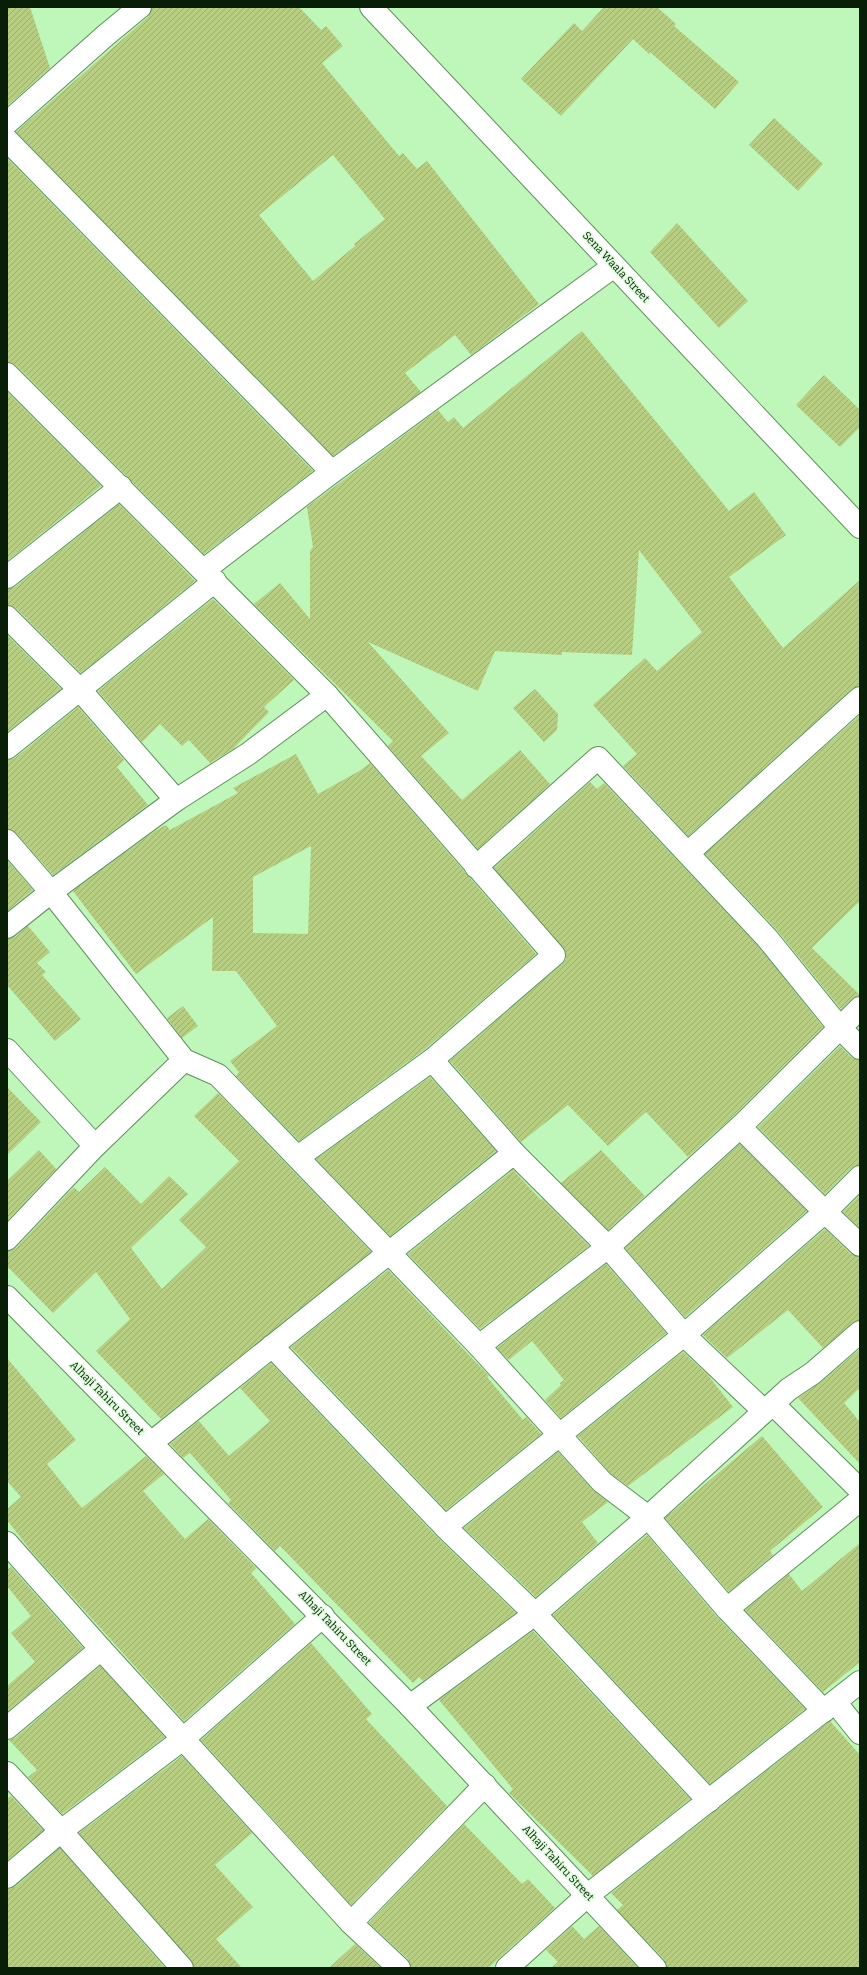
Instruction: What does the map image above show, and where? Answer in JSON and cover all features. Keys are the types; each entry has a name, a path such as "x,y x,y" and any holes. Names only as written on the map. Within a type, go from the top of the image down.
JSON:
{"street":[{"path":"7,123 106,35 140,7"},
{"name":"Sena Waala Street","path":"371,7 860,527"},
{"path":"7,140 332,472"},
{"path":"7,748 80,691 210,576 332,472 614,266"},
{"path":"7,374 327,695 554,955 432,1060 298,1157"},
{"path":"7,577 121,487"},
{"path":"7,617 80,691 176,800"},
{"path":"7,927 50,892 176,800 248,754 327,695"},
{"path":"688,853 860,698"},
{"path":"476,867 598,758 767,938 840,1028 860,1048"},
{"path":"7,841 50,892 184,1060 218,1075 479,1346 602,1482 648,1517 727,1609 860,1733"},
{"path":"479,1346 608,1247 740,1127 860,1008"},
{"path":"7,1050 95,1146"},
{"path":"7,1239 95,1146 184,1060"},
{"path":"432,1060 514,1153 608,1247 684,1335 769,1408 860,1490"},
{"path":"740,1127 860,1245"},
{"path":"151,1443 514,1153"},
{"path":"445,1527 684,1335 825,1212 860,1177"},
{"name":"Alhaji Tahiru Street","path":"7,1297 410,1706 655,1968"},
{"path":"410,1706 535,1614 648,1517 789,1389 813,1373 860,1332"},
{"path":"272,1346 445,1527 535,1614 709,1801"},
{"path":"727,1609 860,1500"},
{"path":"7,1543 101,1649 351,1924 399,1968"},
{"path":"7,1877 61,1831 183,1739 323,1616"},
{"path":"7,1728 101,1649"},
{"path":"508,1968 588,1895 860,1682"},
{"path":"7,1773 61,1831 182,1968"},
{"path":"351,1924 485,1785"}],"building":[{"path":"7,7 30,7 50,68 7,106"},
{"path":"152,7 299,7 321,30 326,26 343,46 322,63 399,156 403,153 417,169 427,161 539,304 471,355 455,335 405,373 421,392 333,456 16,132 148,17","holes":["333,155 385,219 354,244 355,246 313,281 259,215"]},
{"path":"604,7 657,7 676,24 674,26 739,82 715,109 633,39 561,116 521,79 574,23 582,31"},
{"path":"774,118 823,164 798,191 749,145"},
{"path":"7,158 313,471 204,554 16,365 7,362"},
{"path":"677,223 748,301 719,328 650,252"},
{"path":"582,331 729,511 754,492 786,535 729,577 783,648 860,580 860,686 852,689 688,836 623,766 637,754 593,705 645,658 657,671 702,632 639,550 632,655 562,652 562,655 495,651 478,691 368,642 449,733 421,756 462,800 520,750 550,784 478,849 388,746 393,741 254,604 280,583 310,619 310,551 313,547 307,507 438,410 448,422 454,417 463,428"},
{"path":"824,375 860,410 860,427 840,447 796,405"},
{"path":"7,392 101,486 7,561"},
{"path":"119,504 195,581 81,673 16,608 7,605 7,589 15,587"},
{"path":"213,599 294,680 264,707 269,712 233,749 210,763 189,740 182,746 160,724 142,742 98,691"},
{"path":"7,635 61,689 7,732"},
{"path":"535,689 558,714 557,730 544,742 513,708"},
{"path":"78,707 124,760 117,767 148,805 53,875 16,833 7,829 7,760 15,758"},
{"path":"860,715 860,901 812,948 860,995 852,999 841,1009 776,929 705,854"},
{"path":"296,754 318,794 361,770 370,763 536,954 424,1050 299,1141 236,1076 239,1072 230,1061 277,1026 236,971 212,971 213,917 136,974 73,891 155,831 166,825 170,830 238,793 233,788","holes":["311,846 308,934 253,933 253,877"]},
{"path":"590,782 597,789 604,783 758,946 823,1027 731,1118 688,1157 646,1112 608,1146 568,1105 521,1142 450,1061 566,959 566,953 563,947 494,868"},
{"path":"7,860 33,890 7,911"},
{"path":"28,926 50,952 37,963 46,972 42,975 81,1019 55,1041 7,985 7,939 15,937"},
{"path":"183,1006 198,1026 182,1038 167,1018"},
{"path":"840,1046 851,1057 860,1060 860,1165 851,1168 825,1194 758,1127"},
{"path":"430,1077 496,1151 390,1236 316,1159"},
{"path":"7,1087 41,1122 7,1155"},
{"path":"218,1093 371,1252 161,1419 96,1351 130,1319 96,1272 53,1313 7,1266 7,1251 16,1248 74,1187 79,1192 105,1167 141,1204 169,1176 188,1194 131,1248 162,1289 206,1247 179,1220 239,1161 194,1116"},
{"path":"740,1144 807,1211 685,1317 625,1248"},
{"path":"39,1150 56,1169 7,1221 7,1181"},
{"path":"601,1150 645,1196 608,1230 561,1183"},
{"path":"513,1170 541,1200 542,1199 589,1246 480,1329 408,1254"},
{"path":"860,1195 860,1228 843,1212"},
{"path":"825,1229 851,1254 860,1257 860,1320 852,1323 823,1348 788,1310 727,1358 703,1335"},
{"path":"606,1264 666,1333 561,1418 545,1400 561,1385 560,1383 564,1380 532,1341 509,1360 497,1348"},
{"path":"388,1270 489,1376 487,1377 523,1420 526,1417 541,1434 446,1510 291,1347"},
{"path":"860,1349 860,1388 844,1403 860,1422 860,1464 798,1398 821,1382"},
{"path":"683,1352 707,1374 733,1407 628,1486 610,1473 578,1436"},
{"path":"7,1358 76,1440 47,1464 82,1508 146,1456 164,1474 143,1491 185,1539 208,1519 256,1568 251,1573 295,1624 184,1721 31,1551 7,1520 7,1509 21,1497 7,1481"},
{"path":"271,1363 436,1536 516,1613 423,1681 419,1677 413,1683 280,1546 275,1551 228,1503 231,1500 190,1453 183,1458 170,1444 199,1421 229,1456 270,1421 240,1388"},
{"path":"762,1436 823,1507 770,1551 773,1555 729,1592 665,1518"},
{"path":"558,1452 593,1490 608,1502 582,1522 598,1543 536,1597 464,1528"},
{"path":"647,1535 718,1618 805,1709 710,1784 553,1615"},
{"path":"860,1543 860,1662 823,1692 745,1610 789,1574 802,1591"},
{"path":"11,1567 83,1648 7,1712 7,1686 35,1662 11,1633 31,1616 7,1586 7,1570"},
{"path":"533,1631 690,1799 593,1876 509,1793 513,1789 439,1700"},
{"path":"311,1643 372,1714 366,1719 447,1806 351,1905 201,1740"},
{"path":"100,1666 165,1737 62,1814 28,1777 37,1770 9,1740 15,1738"},
{"path":"830,1721 860,1755 860,1968 667,1968 664,1959 617,1910 623,1905 611,1893"},
{"path":"182,1756 252,1833 215,1865 253,1907 216,1939 242,1968 194,1968 191,1960 79,1833"},
{"path":"11,1796 43,1830 7,1861 7,1799"},
{"path":"464,1824 522,1884 528,1879 555,1908 488,1968 411,1968 408,1959 369,1923"},
{"path":"60,1848 165,1968 7,1968 7,1889 15,1887"},
{"path":"572,1926 584,1939 599,1926 638,1968 551,1968 558,1962 546,1950"},
{"path":"355,1944 381,1968 329,1968"}]}
